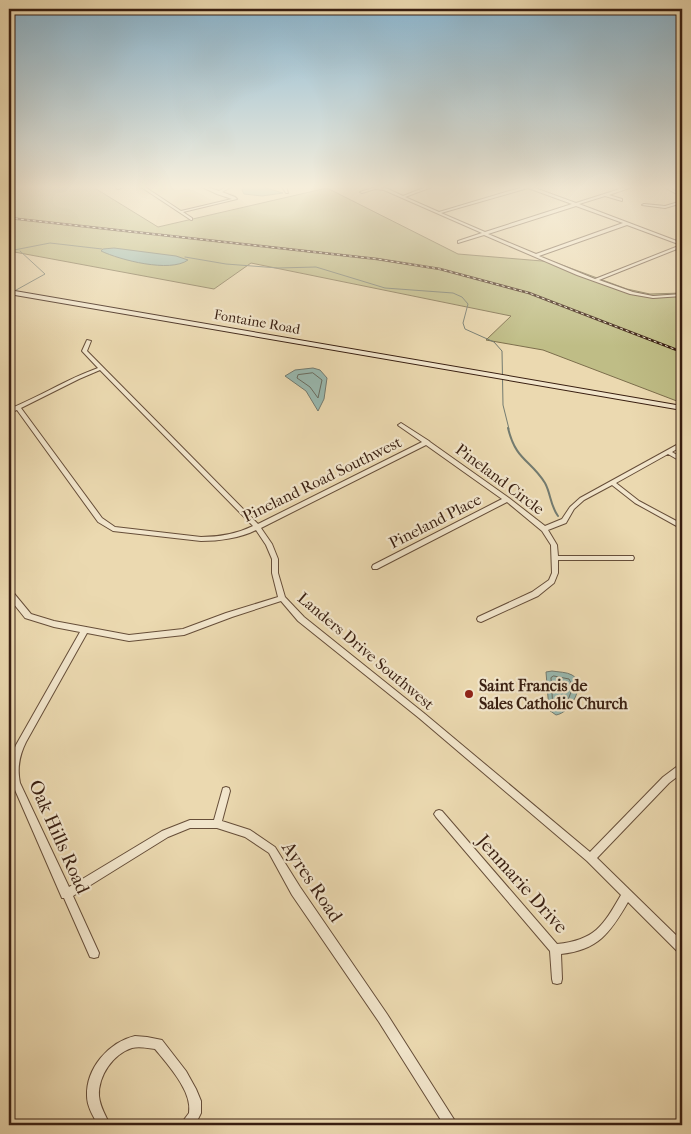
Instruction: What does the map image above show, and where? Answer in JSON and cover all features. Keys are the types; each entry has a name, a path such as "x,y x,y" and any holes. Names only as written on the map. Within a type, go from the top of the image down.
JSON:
{"main road":[{"name":"Fontaine Road","path":"9,292 682,408"}],"street":[{"path":"459,242 466,240"},
{"path":"498,240 596,280 642,296 653,298 682,295"},
{"path":"535,256 582,240"},
{"path":"669,240 682,245"},
{"path":"596,280 682,245"},
{"name":"Landers Drive Southwest","path":"89,341 84,351 256,527 269,544 275,560 275,573 282,598 301,619 422,716 590,858 682,948"},
{"path":"9,411 36,401 76,378 101,368"},
{"name":"Pineland Road Southwest","path":"18,408 92,510 100,520 113,529 213,539 234,536 256,527 427,442"},
{"name":"Pineland Circle","path":"401,425 508,499 544,529 554,546 555,573 552,581 536,594 482,619"},
{"path":"544,529 564,521 580,501 682,444"},
{"path":"668,452 682,460"},
{"path":"613,483 637,502 682,527"},
{"name":"Pineland Place","path":"374,568 508,499"},
{"path":"555,558 632,558"},
{"path":"9,593 28,616 54,624 129,638 184,632 282,598"},
{"name":"Oak Hills Road","path":"85,629 15,754 12,769 16,784 94,953"},
{"path":"590,858 666,780 682,768"},
{"path":"217,824 226,791"},
{"name":"Jenmarie Drive","path":"439,814 555,948 574,948 593,941 604,931 627,894"},
{"name":"Ayres Road","path":"66,894 165,834 190,824 217,824 247,833 272,850 296,891 383,1018 451,1125"},
{"path":"555,948 557,978"},
{"path":"104,1125 93,1097 94,1084 100,1069 108,1057 128,1043 142,1042 158,1044 195,1098 196,1109 192,1120 187,1125"}],"shaded area":[{"path":"9,240 430,240 458,254 554,262 627,289 650,294 682,293 682,403 543,350 486,340 511,316 251,263 214,289 9,251"}],"water":[{"path":"114,248 176,256 188,260 180,264 145,264 101,251"},
{"path":"313,368 320,370 327,378 324,399 318,411 306,391 285,376 295,370"},
{"path":"552,671 572,675 578,684 572,704 562,713 556,715 549,710 546,672"}],"waterway":[{"path":"9,251 50,243 102,249"},
{"path":"9,294 45,274 20,251"},
{"path":"185,257 226,264 278,268 316,267 385,288 453,293 462,297 468,304 463,323 465,329 494,342 502,351 503,405 509,429"},
{"path":"508,428 511,439 519,454 545,483 553,508 558,516"}],"railway":[{"path":"206,240 377,259 440,269 529,293 682,352"}],"place":[{"name":"Saint Francis de Sales Catholic Church","path":"469,694"}]}
